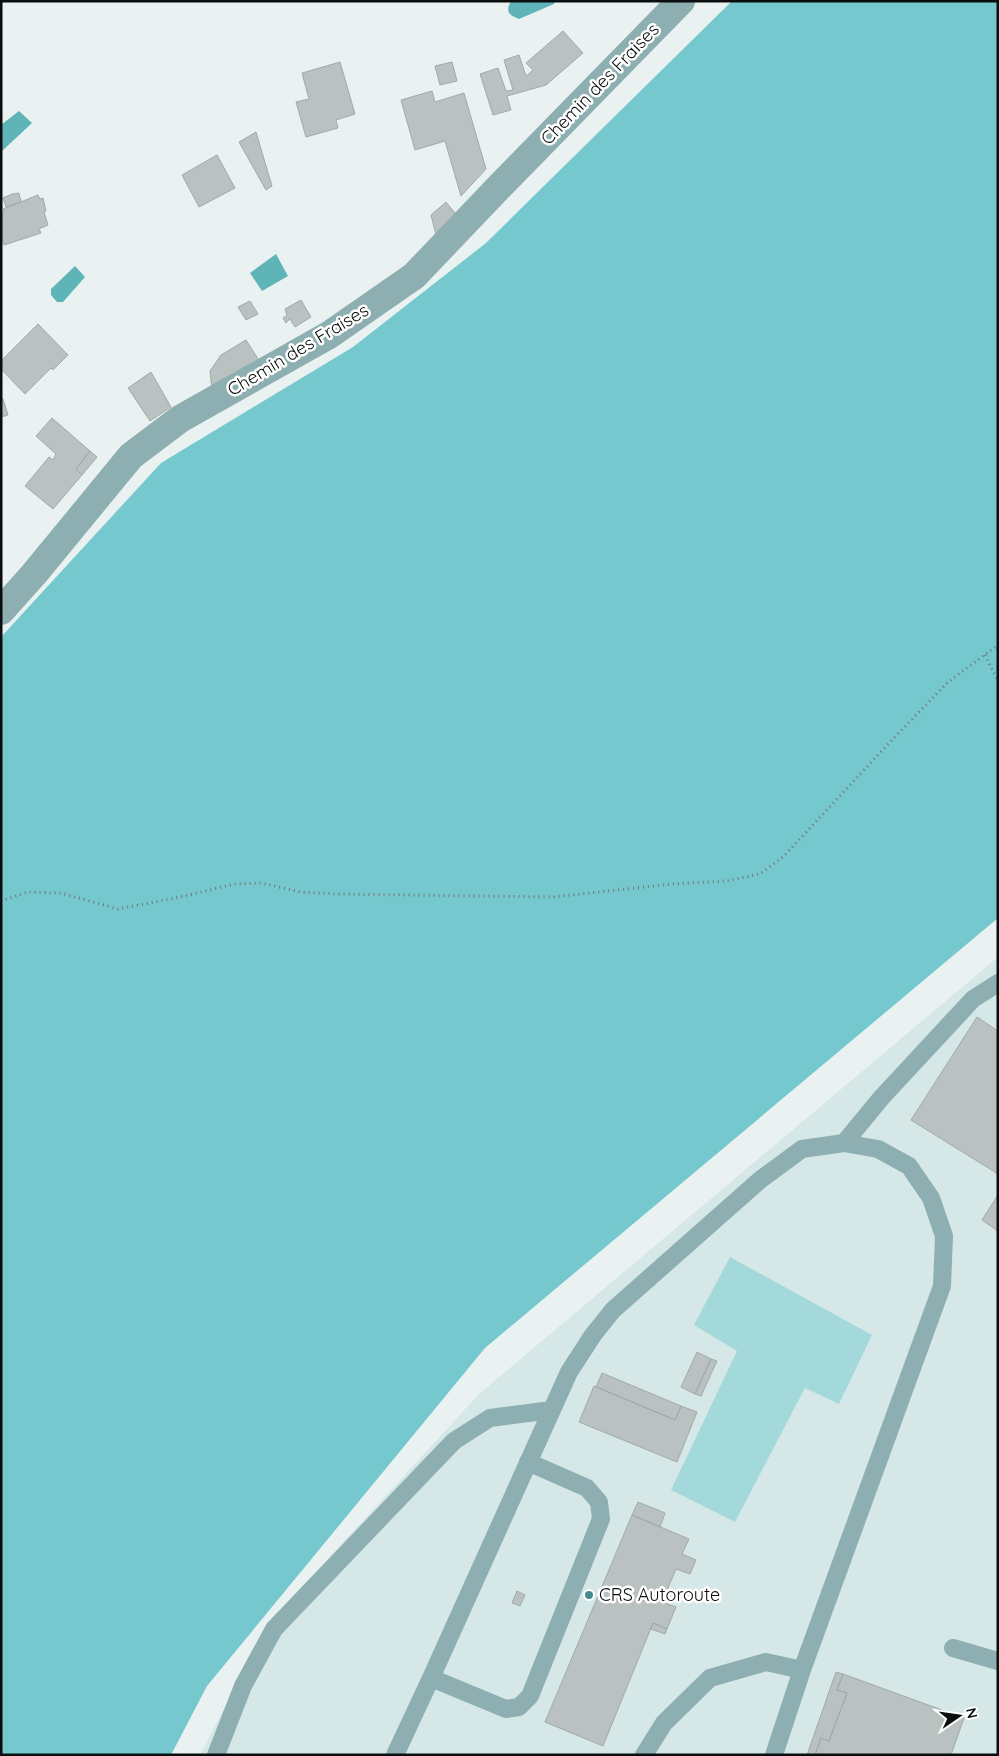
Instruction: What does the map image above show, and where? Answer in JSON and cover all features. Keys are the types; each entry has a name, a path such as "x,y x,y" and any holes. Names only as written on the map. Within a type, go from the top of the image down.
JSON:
{"street":[{"name":"Chemin des Fraises","path":"1,611 34,574 131,456 180,419 329,335 414,276 681,1"}],"lane":[{"path":"844,1143 882,1097 973,999 998,983"},
{"path":"395,1755 552,1410 574,1365 593,1334 613,1310 760,1180 802,1149 844,1143 878,1149 909,1166 931,1198 944,1236 942,1286 802,1670 774,1755"},
{"path":"216,1755 243,1686 274,1629 454,1441 490,1418 552,1410"},
{"path":"431,1678 506,1709 519,1706 530,1696 601,1519 599,1502 587,1488 528,1462"},
{"path":"953,1648 998,1661"},
{"path":"644,1755 664,1723 710,1678 766,1662 802,1670"}],"path":[{"path":"1,901 28,892 61,893 118,909 235,884 262,883 301,892 337,894 553,897 672,884 726,881 760,874 783,857 948,682 998,646"},
{"path":"985,655 998,681"}],"shaded area":[{"path":"511,1 555,1 554,4 519,19 509,13 508,8"},
{"path":"732,1 998,1 998,918 485,1348 207,1686 171,1755 1,1755 1,637 161,463 353,347 486,243"},
{"path":"19,111 32,123 1,152 1,125"},
{"path":"276,254 288,276 262,291 250,273"},
{"path":"75,266 85,277 63,302 57,302 51,295 51,289"},
{"path":"998,957 998,1755 200,1755 268,1624 479,1394"},
{"path":"730,1257 872,1335 839,1404 805,1388 735,1522 671,1490 737,1351 694,1325"}],"building":[{"path":"563,31 583,53 546,85 507,96 511,110 493,115 480,74 498,68 506,91 513,90 504,60 519,55 526,76 533,70 526,63"},
{"path":"340,62 355,114 336,120 338,128 306,137 296,102 309,99 302,73"},
{"path":"452,62 457,81 440,85 435,66"},
{"path":"432,91 435,102 464,93 486,169 461,196 445,141 415,150 401,100"},
{"path":"256,132 272,186 266,190 239,142"},
{"path":"217,155 235,188 199,207 182,175"},
{"path":"19,193 21,202 6,207 3,198"},
{"path":"38,195 40,199 43,198 46,211 44,212 48,225 39,229 41,233 4,245 1,235 1,215 4,213 3,209"},
{"path":"446,202 460,219 436,235 431,215"},
{"path":"301,300 311,317 295,327 290,319 286,323 283,318 287,315 285,309"},
{"path":"250,301 258,314 246,320 238,307"},
{"path":"38,324 68,355 53,370 51,368 25,394 1,369 1,361"},
{"path":"246,340 260,362 212,390 210,371 221,355"},
{"path":"151,372 171,407 150,421 128,388"},
{"path":"1,399 3,399 8,415 1,417"},
{"path":"52,418 90,451 76,469 82,475 53,509 25,486 49,457 53,460 56,454 36,436"},
{"path":"90,451 97,457 82,475 76,469"},
{"path":"977,1017 998,1031 998,1174 911,1120"},
{"path":"998,1195 998,1231 982,1220"},
{"path":"697,1352 711,1359 695,1394 681,1387"},
{"path":"711,1359 717,1361 701,1396 695,1394"},
{"path":"602,1373 681,1406 675,1420 596,1387"},
{"path":"594,1386 675,1420 681,1406 697,1412 677,1462 579,1422"},
{"path":"638,1502 665,1513 660,1527 632,1515"},
{"path":"632,1515 689,1539 682,1554 696,1560 690,1574 676,1569 662,1602 676,1607 667,1629 653,1623 603,1746 545,1722"},
{"path":"517,1591 525,1595 520,1606 512,1603"},
{"path":"653,1623 667,1629 665,1634 651,1629"},
{"path":"836,1672 843,1674 837,1690 847,1693 829,1741 821,1738 815,1755 807,1755"},
{"path":"843,1674 964,1718 951,1755 815,1755 821,1738 829,1741 847,1693 837,1690"}],"place":[{"name":"CRS Autoroute","path":"589,1595"}]}
